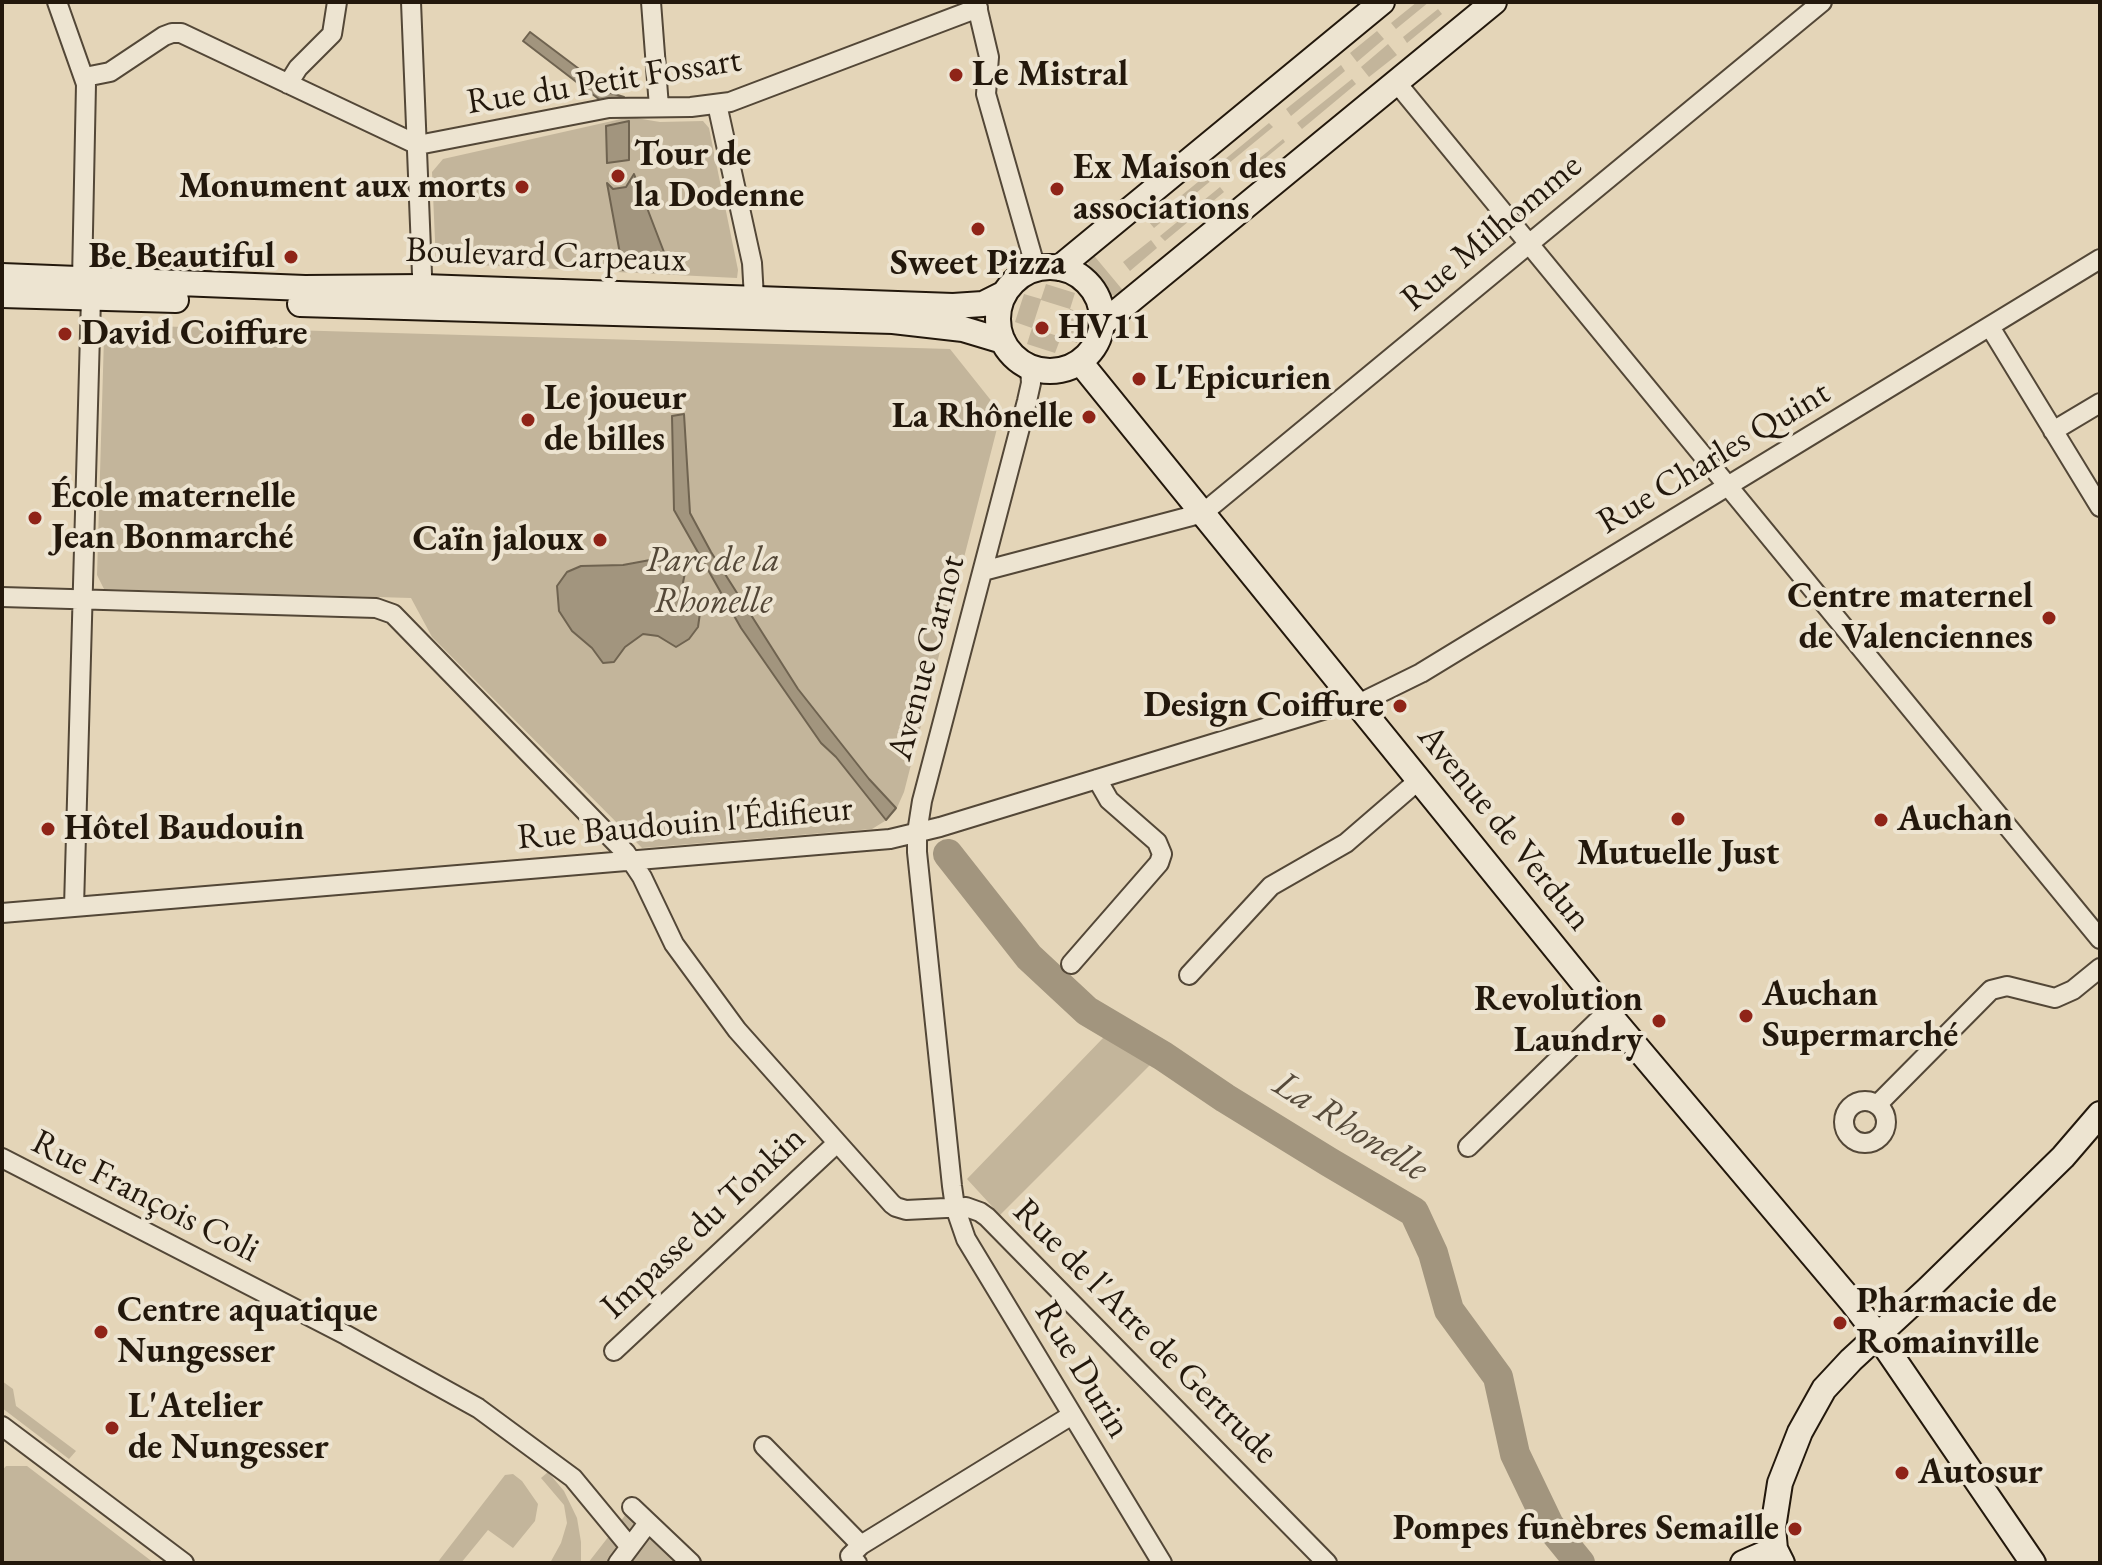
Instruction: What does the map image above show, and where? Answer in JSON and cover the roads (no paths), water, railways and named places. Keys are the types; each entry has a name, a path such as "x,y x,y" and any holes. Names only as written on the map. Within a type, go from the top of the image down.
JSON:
{"main road":[{"path":"1048,268 1077,274 1092,287 1101,304 1102,324 1096,345 1080,362 1056,371 1030,367 1014,357 1003,341 998,319 1000,306 1016,279 1048,268 1382,2"},
{"path":"1102,324 1494,2"},
{"name":"Boulevard Carpeaux","path":"2,276 87,289"},
{"name":"Boulevard Carpeaux","path":"2,295 87,289 305,288 893,321 963,329 1003,341"},
{"name":"Boulevard Carpeaux","path":"423,297 754,298 965,306 983,304 1005,293"},
{"name":"Avenue de Verdun","path":"1080,362 1607,1012 1878,1336 2033,1563"},
{"path":"1743,1563 1778,1556 1773,1528 1776,1497 1784,1469 1800,1432 1833,1379 2063,1157 2100,1114"}],"street":[{"path":"288,84 298,68 332,34 337,2"},
{"path":"411,2 423,297"},
{"path":"651,2 659,107"},
{"name":"Rue Milhomme","path":"1203,513 1822,2"},
{"path":"60,4 85,77 87,96 87,289 74,907"},
{"path":"977,5 989,57 986,94 1048,268"},
{"name":"Rue du Petit Fossart","path":"418,145 609,108 691,107 740,99 977,5"},
{"path":"85,77 110,72 164,36 176,33 186,35 418,145"},
{"path":"1396,82 2100,939"},
{"path":"717,104 752,263 754,298"},
{"name":"Rue Charles Quint","path":"1355,700 1421,673 2100,259"},
{"path":"1990,327 2100,507"},
{"name":"Avenue Carnot","path":"955,1207 917,833 922,801 1027,401 1031,383 1030,367"},
{"path":"2053,431 2100,403"},
{"path":"983,571 1203,513"},
{"name":"Rue de l'Atre de Gertrude","path":"2,597 376,608 387,611 401,621 620,845 633,861 680,954 744,1039 896,1207 906,1210 973,1209 992,1222 1327,1563"},
{"name":"Rue Baudouin l'Édifieur","path":"2,913 877,841 917,833 1355,700"},
{"path":"1071,964 1159,863 1162,854 1157,842 1109,800 1097,779"},
{"path":"1189,975 1271,886 1346,843 1419,780"},
{"path":"1877,1105 1991,990 2014,987 2055,998 2067,994 2100,968"},
{"path":"1468,1147 1607,1012"},
{"name":"Impasse du Tonkin","path":"614,1351 837,1143"},
{"name":"Rue François Coli","path":"2,1158 346,1335 478,1408 573,1478 630,1547"},
{"name":"Rue Durin","path":"955,1207 966,1239 1162,1563"},
{"path":"764,1446 859,1554 1072,1415"},
{"path":"6,1436 184,1563"},
{"path":"632,1507 691,1563"},
{"path":"618,1563 648,1523"}],"waterway":[{"name":"La Rhonelle","path":"948,854 1029,957 1087,1011 1414,1212 1433,1253 1449,1310 1498,1377 1515,1454 1549,1525 1580,1563"}],"place":[{"name":"Le Mistral","path":"956,75"},
{"name":"Tour de la Dodenne","path":"618,176"},
{"name":"Monument aux morts","path":"522,187"},
{"name":"Ex Maison des associations","path":"1057,189"},
{"name":"Sweet Pizza","path":"978,229"},
{"name":"Be Beautiful","path":"291,257"},
{"name":"HV11","path":"1042,328"},
{"name":"David Coiffure","path":"65,334"},
{"name":"L'Epicurien","path":"1139,379"},
{"name":"La Rhônelle","path":"1089,417"},
{"name":"Le joueur de billes","path":"528,420"},
{"name":"École maternelle Jean Bonmarché","path":"35,518"},
{"name":"Caïn jaloux","path":"600,540"},
{"name":"Centre maternel de Valenciennes","path":"2049,618"},
{"name":"Design Coiffure","path":"1400,706"},
{"name":"Mutuelle Just","path":"1678,819"},
{"name":"Auchan","path":"1881,820"},
{"name":"Hôtel Baudouin","path":"48,829"},
{"name":"Auchan Supermarché","path":"1746,1016"},
{"name":"Revolution Laundry","path":"1659,1021"},
{"name":"Pharmacie de Romainville","path":"1840,1323"},
{"name":"Centre aquatique Nungesser","path":"101,1332"},
{"name":"L'Atelier de Nungesser","path":"112,1428"},
{"name":"Autosur","path":"1902,1473"},
{"name":"Pompes funèbres Semaille","path":"1795,1529"}],"park label":[{"name":"Parc de la Rhonelle","path":"713,582"}]}
